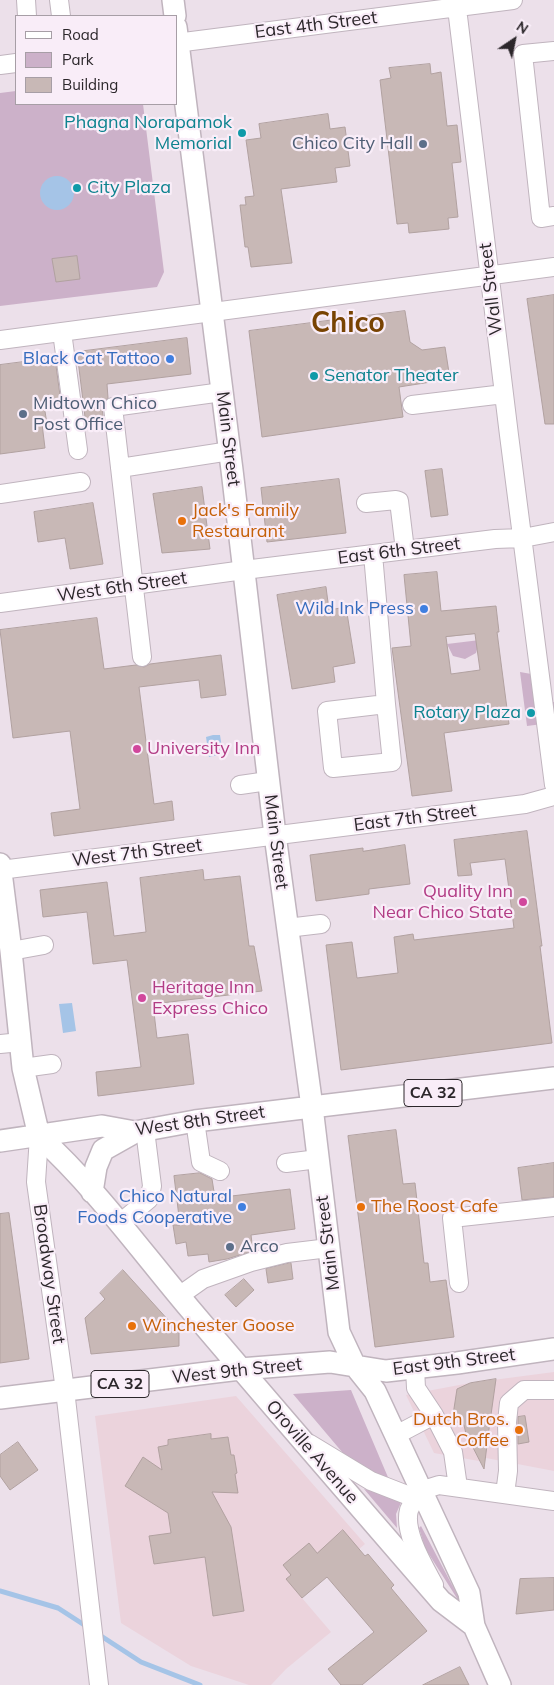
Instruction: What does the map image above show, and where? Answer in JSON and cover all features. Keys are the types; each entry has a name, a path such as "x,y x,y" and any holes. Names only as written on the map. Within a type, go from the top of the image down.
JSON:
{"main road":[{"path":"173,0 175,15"},
{"name":"Main Street","path":"178,45 230,452 268,781 312,1107 339,1332 355,1366 375,1391 422,1490 469,1593 474,1626"},
{"name":"Broadway Street","path":"0,868 11,951 10,1043 23,1068 39,1136"},
{"name":"CA 32","path":"312,1107 554,1078"},
{"name":"West 8th Street","path":"0,1141 102,1126 140,1131 195,1121 312,1107"},
{"path":"92,1192 96,1167 103,1150 140,1131"},
{"name":"Oroville Avenue","path":"39,1136 60,1155 92,1192 240,1369 441,1601 474,1626"},
{"name":"East 9th Street","path":"355,1366 386,1371 554,1349"},
{"name":"West 9th Street","path":"0,1398 240,1369 330,1362 355,1366"},
{"path":"474,1626 498,1680"}],"street":[{"path":"26,0 28,15"},
{"path":"59,0 61,15"},
{"name":"East 4th Street","path":"178,37 456,4 513,0"},
{"name":"Wall Street","path":"456,4 554,785"},
{"path":"554,51 523,54 541,218 554,216"},
{"path":"0,65 15,63"},
{"path":"0,340 554,267"},
{"path":"62,332 78,450"},
{"path":"142,656 113,407 222,392"},
{"path":"412,405 504,394"},
{"path":"120,468 230,452"},
{"path":"0,494 81,482"},
{"path":"366,503 399,501 405,550"},
{"name":"East 6th Street","path":"244,570 495,539 523,538 554,532"},
{"path":"373,554 392,762 333,768 327,711 386,704"},
{"name":"West 6th Street","path":"0,603 244,570"},
{"path":"240,784 268,781"},
{"name":"East 7th Street","path":"275,835 525,804 554,796"},
{"name":"West 7th Street","path":"0,868 275,835"},
{"path":"287,928 321,924"},
{"path":"11,951 44,945"},
{"path":"23,1068 52,1064"},
{"path":"195,1121 202,1162 220,1170"},
{"path":"119,1224 149,1199 152,1186 140,1131"},
{"name":"Broadway Street","path":"39,1136 36,1182 65,1390 98,1681"},
{"path":"286,1163 318,1159"},
{"path":"460,1283 452,1218 554,1207"},
{"path":"179,1296 202,1279 251,1262 286,1253 329,1248"},
{"path":"415,1368 416,1388 434,1415 454,1452 458,1487"},
{"path":"504,1494 508,1471 507,1422 510,1403 524,1390 554,1390"},
{"path":"396,1434 434,1415"},
{"path":"297,1435 378,1485 407,1495 438,1485 554,1501"},
{"path":"422,1490 409,1511 409,1529 414,1544 441,1601"}],"shaded area":[{"path":"554,1372 554,1471 486,1458 479,1461 434,1453 406,1395 470,1383"},
{"path":"236,1396 365,1544 302,1598 331,1632 286,1669 271,1685 249,1685 191,1666 121,1623 95,1416"}],"green space":[{"name":"City Plaza","path":"15,91 15,105 143,105 164,272 157,287 0,306 0,93"},
{"path":"480,640 476,653 465,659 453,656 447,644"},
{"path":"520,672 537,675 551,702 554,702 554,725 550,723 527,726"},
{"path":"351,1390 390,1482 348,1459 293,1394"},
{"path":"364,1489 403,1498 396,1514 397,1528"},
{"path":"421,1526 460,1603 425,1548 419,1528"}],"water":[{"path":"57,176 69,181 74,193 69,205 57,210 45,205 40,193 45,181"},
{"path":"220,735 223,754 209,757 206,737"},
{"path":"72,1003 76,1031 63,1033 59,1004"}],"building":[{"name":"Chico City Hall","path":"430,64 431,74 441,72 447,126 457,125 461,162 452,163 458,217 448,218 449,229 409,233 408,223 397,224 380,80 391,78 389,68"},
{"path":"328,114 330,129 345,127 350,166 335,168 337,182 281,189 292,263 251,267 248,247 245,247 240,205 246,205 245,197 254,196 246,140 261,138 259,124"},
{"path":"77,256 80,279 56,282 52,259"},
{"path":"554,295 554,424 545,424 527,299"},
{"name":"Senator Theater","path":"405,311 410,342 422,350 445,347 450,379 399,387 403,417 262,437 249,331"},
{"path":"187,338 191,374 107,384 108,398 103,402 102,408 104,423 86,425 77,352"},
{"name":"Midtown Chico Post Office","path":"55,358 61,403 44,405 47,424 42,424 45,448 0,454 0,365"},
{"path":"442,469 448,515 431,517 425,471"},
{"path":"339,479 346,533 267,542 261,488"},
{"name":"Jack's Family Restaurant","path":"202,487 210,549 162,553 153,494"},
{"path":"93,503 103,564 70,569 65,538 38,542 34,512"},
{"path":"437,572 441,611 496,606 499,632 497,632 509,724 444,733 452,791 412,796 392,648 411,646 404,575","holes":["475,634 480,670 451,674 446,637"]},
{"path":"326,587 329,610 346,607 355,663 333,667 335,682 292,689 277,595"},
{"path":"97,618 104,669 136,665 144,667 150,664 221,655 226,695 201,698 199,680 139,687 154,804 172,801 174,820 54,836 51,813 80,809 70,731 13,738 0,630"},
{"path":"527,831 552,1043 341,1070 326,945 352,942 357,978 398,973 394,937 413,934 414,940 514,928 505,859 470,863 472,875 458,876 454,840"},
{"path":"405,845 410,884 369,889 369,894 316,901 310,855 363,848 363,851"},
{"path":"203,870 204,880 240,876 249,946 254,946 262,991 153,1004 157,1038 188,1034 194,1084 98,1096 96,1072 141,1067 127,960 93,964 87,912 43,917 40,890 107,882 114,936 146,932 140,878"},
{"path":"396,1130 403,1184 415,1183 424,1263 428,1263 430,1282 446,1280 454,1337 375,1347 348,1136"},
{"path":"554,1163 554,1197 522,1200 518,1168"},
{"name":"Chico Natural Foods Cooperative","path":"200,1173 212,1179 215,1198 290,1189 295,1229 251,1235 253,1251 227,1259 209,1262 208,1254 188,1256 186,1242 176,1244 173,1225 180,1225 174,1176"},
{"path":"9,1213 29,1359 0,1363 0,1214"},
{"path":"291,1263 293,1279 268,1283 266,1269"},
{"path":"123,1270 179,1332 179,1346 91,1354 85,1318 105,1299 100,1293"},
{"path":"244,1279 254,1290 236,1307 225,1295"},
{"path":"496,1379 484,1469 466,1434 464,1425 458,1423 453,1415 457,1389 470,1383"},
{"path":"525,1416 529,1442 518,1444 518,1417"},
{"path":"211,1434 211,1439 228,1437 231,1455 234,1455 238,1493 212,1492 231,1527 244,1611 213,1616 205,1557 154,1564 149,1536 171,1533 168,1513 125,1486 143,1457 162,1470 158,1447 168,1445 168,1440"},
{"path":"18,1442 38,1470 10,1490 0,1476 0,1455"},
{"path":"343,1530 365,1556 368,1554 394,1585 391,1588 427,1631 362,1685 341,1685 328,1669 374,1632 327,1577 302,1598 286,1579 291,1575 283,1565 309,1543 317,1553"},
{"path":"554,1578 554,1610 516,1614 520,1579"},
{"path":"460,1667 469,1685 423,1685"}],"waterway":[{"path":"0,1591 58,1608 89,1628"},
{"path":"98,1634 141,1662 200,1685"}],"place":[{"name":"Phagna Norapamok Memorial","path":"242,133"},
{"name":"Chico City Hall","path":"423,144"},
{"name":"City Plaza","path":"77,188"},
{"name":"Black Cat Tattoo","path":"170,359"},
{"name":"Senator Theater","path":"314,376"},
{"name":"Midtown Chico Post Office","path":"23,414"},
{"name":"Jack's Family Restaurant","path":"182,521"},
{"name":"Wild Ink Press","path":"424,609"},
{"name":"Rotary Plaza","path":"531,713"},
{"name":"University Inn","path":"137,749"},
{"name":"Quality Inn Near Chico State","path":"523,902"},
{"name":"Heritage Inn Express Chico","path":"142,998"},
{"name":"Chico Natural Foods Cooperative","path":"242,1207"},
{"name":"The Roost Cafe","path":"361,1207"},
{"name":"Arco","path":"230,1247"},
{"name":"Winchester Goose","path":"132,1326"},
{"name":"Dutch Bros. Coffee","path":"519,1430"}],"district":[{"name":"Chico","path":"348,324"}]}
